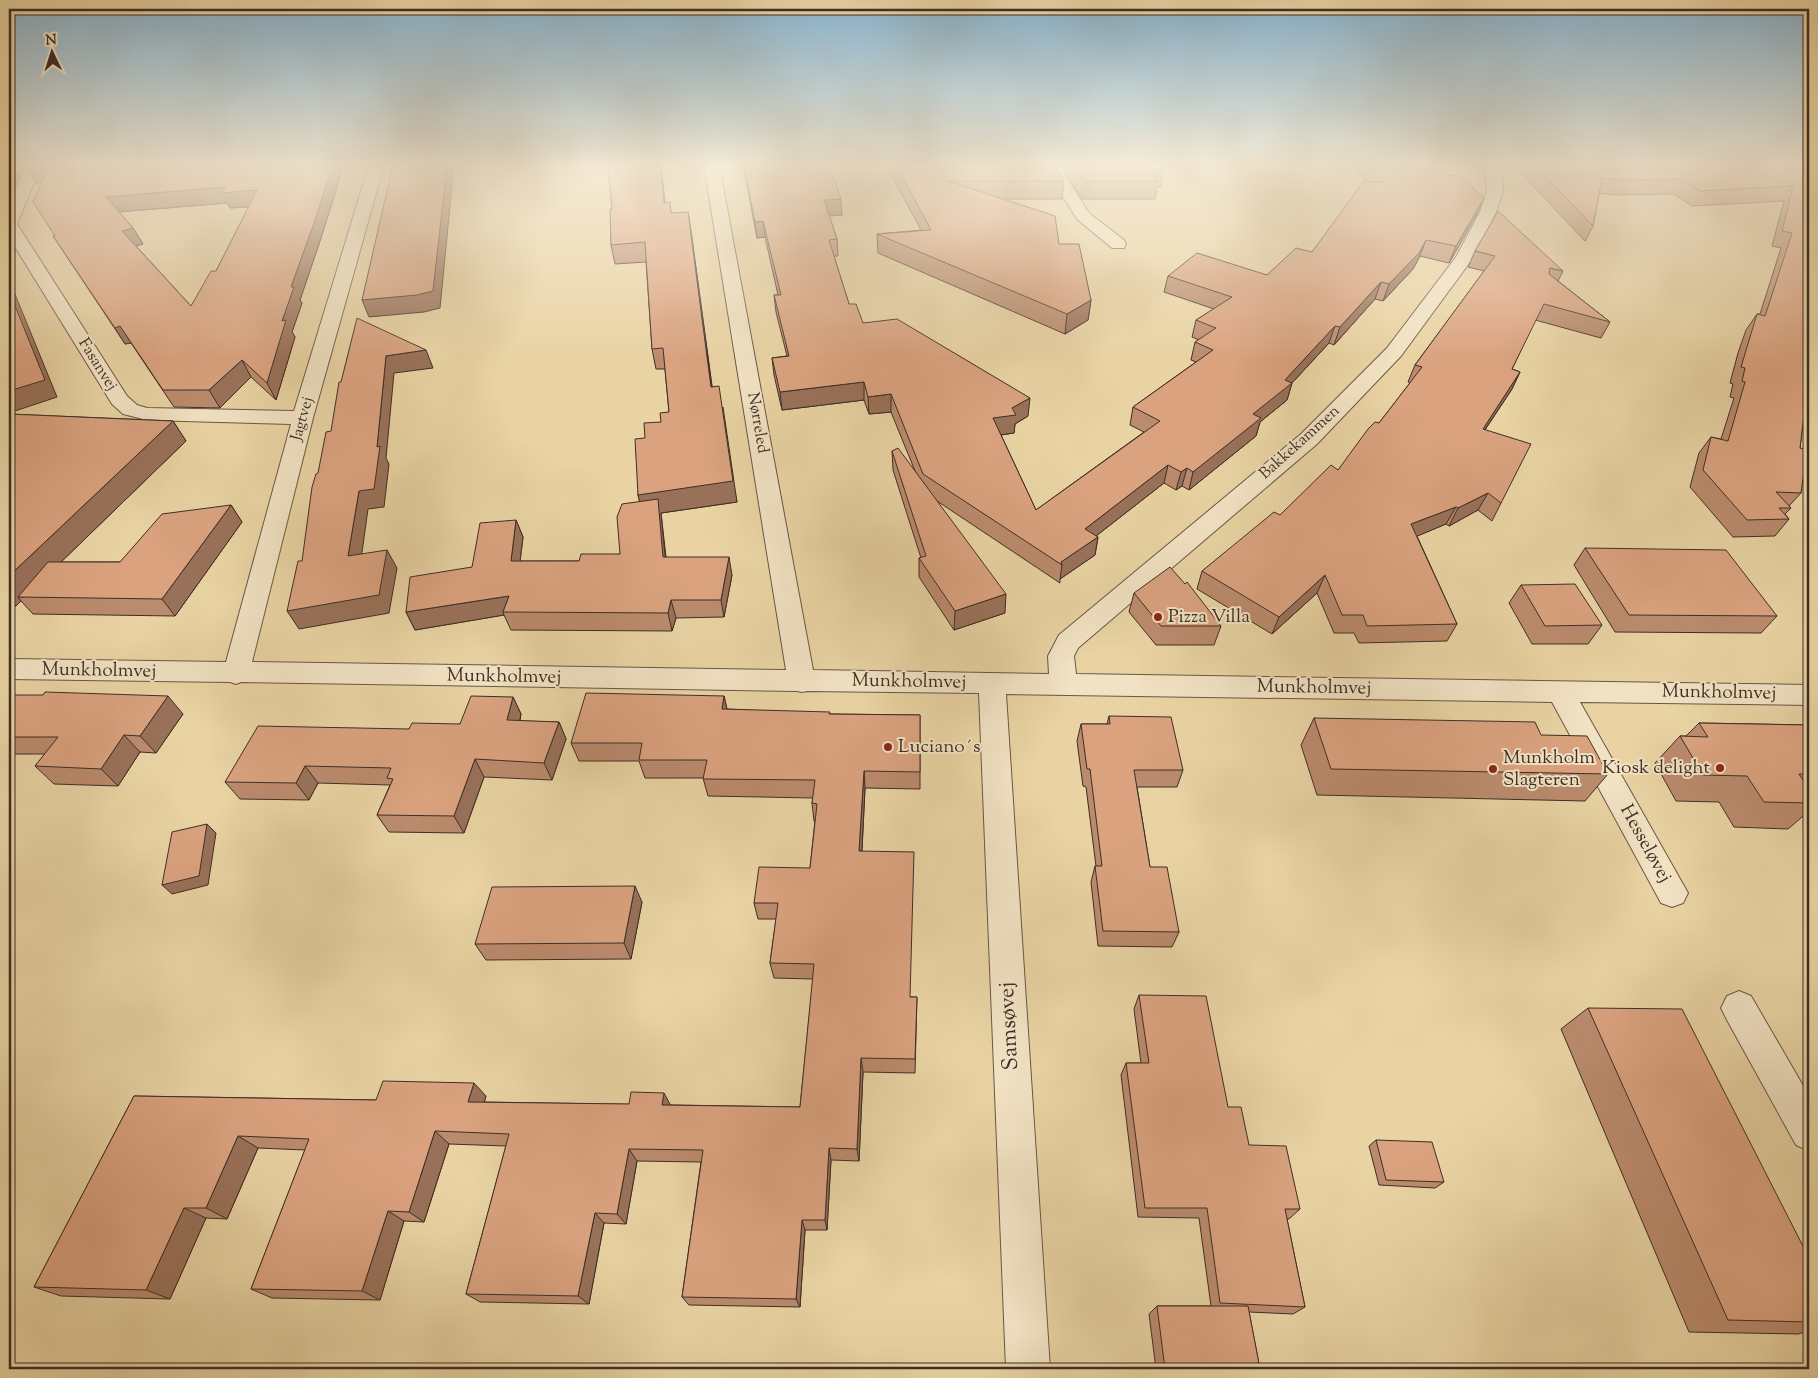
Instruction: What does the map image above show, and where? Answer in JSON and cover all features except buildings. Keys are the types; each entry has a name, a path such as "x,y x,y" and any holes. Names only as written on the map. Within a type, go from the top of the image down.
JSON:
{"street":[{"name":"Fasanvej","path":"12,229 119,400 130,410 147,414 303,418"},
{"name":"Jagtvej","path":"236,674 303,418 358,229"},
{"name":"Nørreled","path":"722,229 802,682"},
{"path":"1100,229 1118,244"},
{"name":"Bakkekammen","path":"1063,684 1060,656 1068,642 1308,439 1394,352 1464,258 1479,229"},
{"name":"Munkholmvej","path":"9,670 1809,695"},
{"name":"Samsøvej","path":"992,683 1028,1369"},
{"name":"Hesseløvej","path":"1560,691 1672,893"},
{"path":"1739,1008 1809,1132"}],"place":[{"name":"Pizza Villa","path":"1158,617"},
{"name":"Luciano´s","path":"888,747"},
{"name":"Kiosk delight","path":"1720,768"},
{"name":"Munkholm Slagteren","path":"1493,769"}]}
